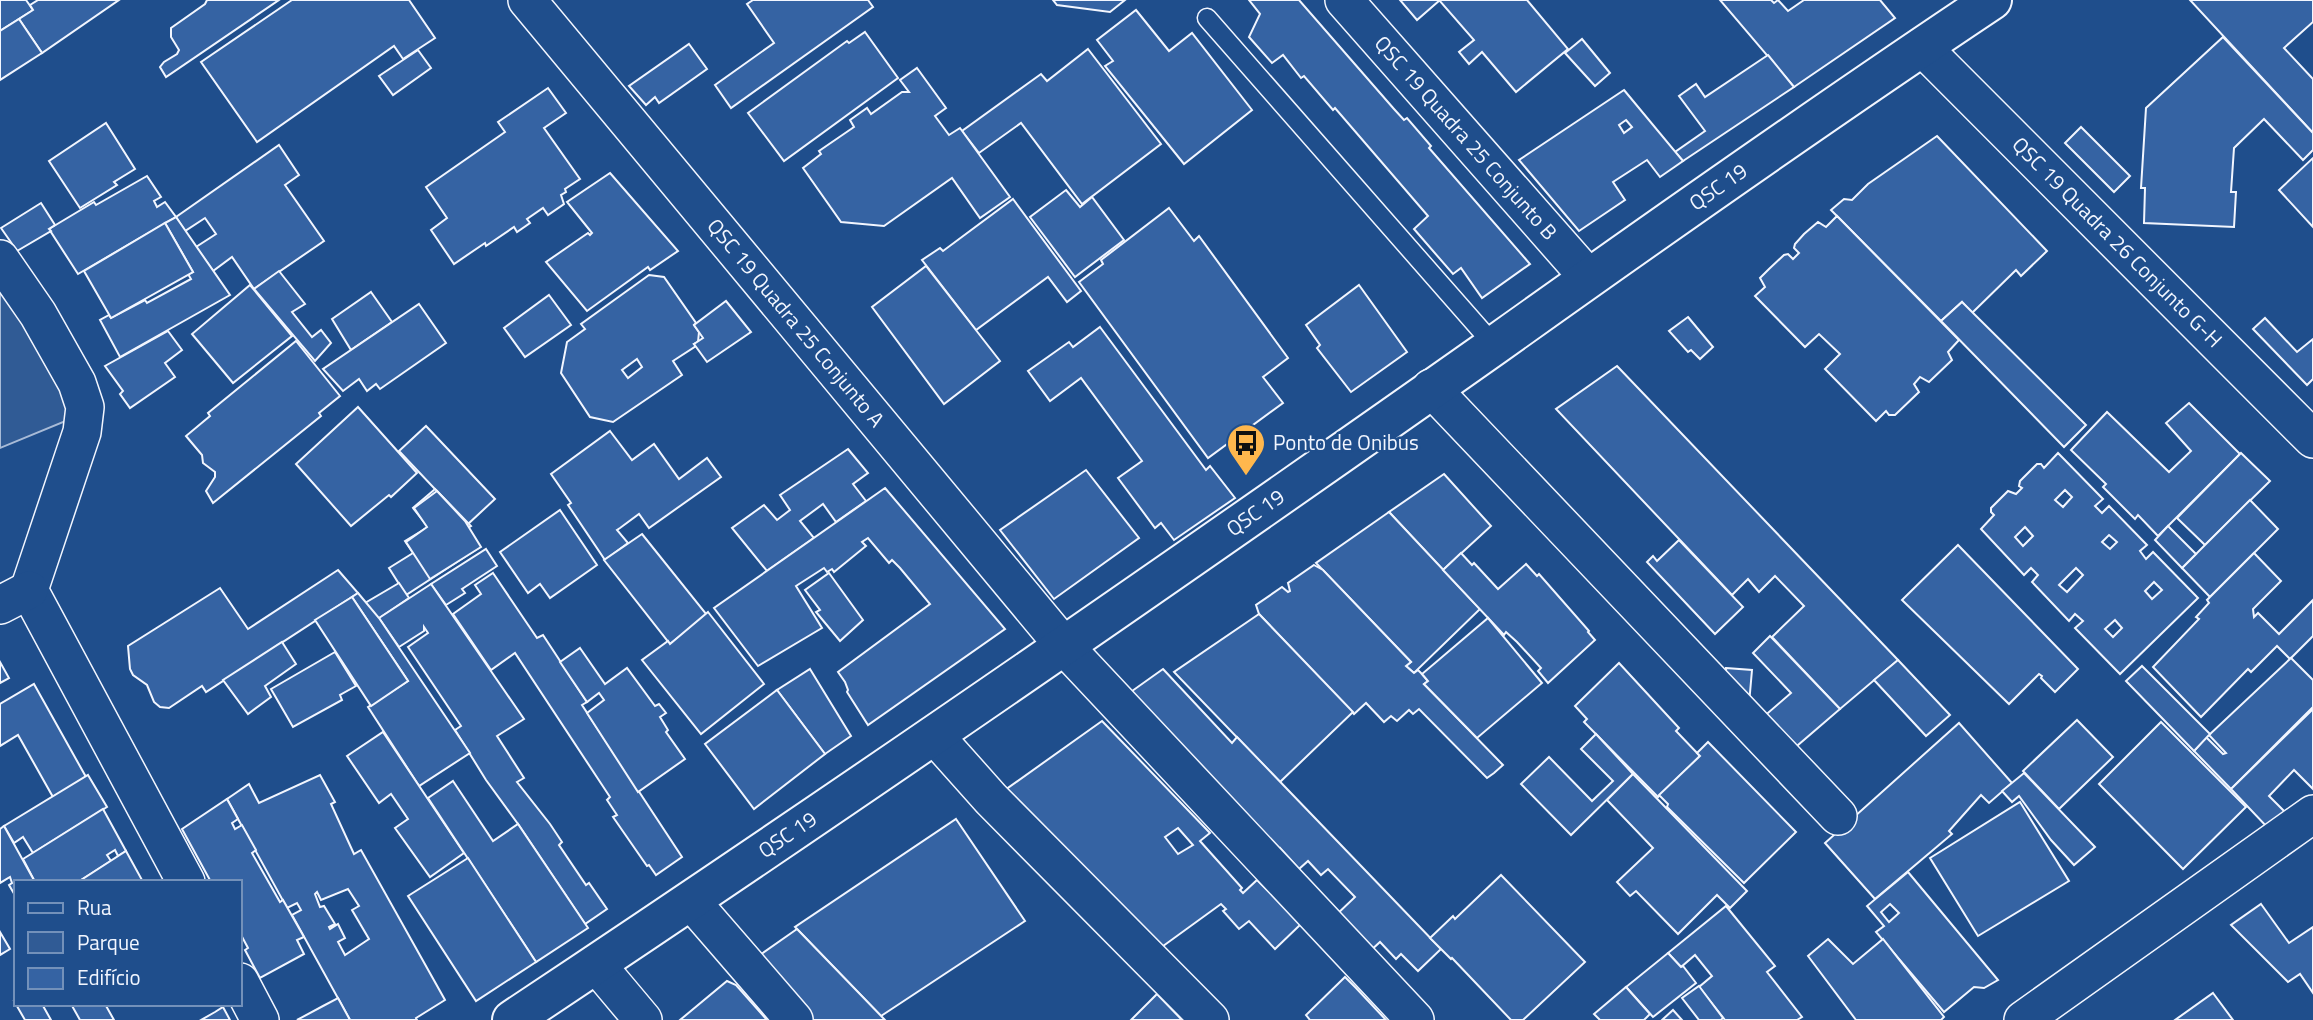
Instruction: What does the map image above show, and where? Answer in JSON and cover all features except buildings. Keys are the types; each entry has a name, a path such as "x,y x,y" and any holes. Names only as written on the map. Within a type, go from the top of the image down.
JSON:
{"street":[{"name":"QSC 19 Quadra 25 Conjunto A","path":"527,0 1064,646 1415,1020"},
{"name":"QSC 19 Quadra 25 Conjunto B","path":"1344,0 1588,277"},
{"name":"QSC 19","path":"512,1020 1064,646 1588,277 1992,0"},
{"name":"QSC 19 Quadra 26 Conjunto G-H","path":"1922,47 2313,439"},
{"path":"0,259 38,314 77,383 85,407 82,432 15,597 185,880"},
{"path":"1431,388 1838,816"},
{"path":"934,735 990,799 1210,1020"},
{"path":"2023,1020 2313,814"},
{"path":"691,901 794,1020"},
{"path":"597,964 643,1020"},
{"path":"242,986 260,1020"}],"lane":[{"path":"1207,18 1494,345"}],"green space":[{"path":"0,265 102,406 0,448"}],"place":[{"name":"Ponto de Onibus","path":"1246,477"}]}
